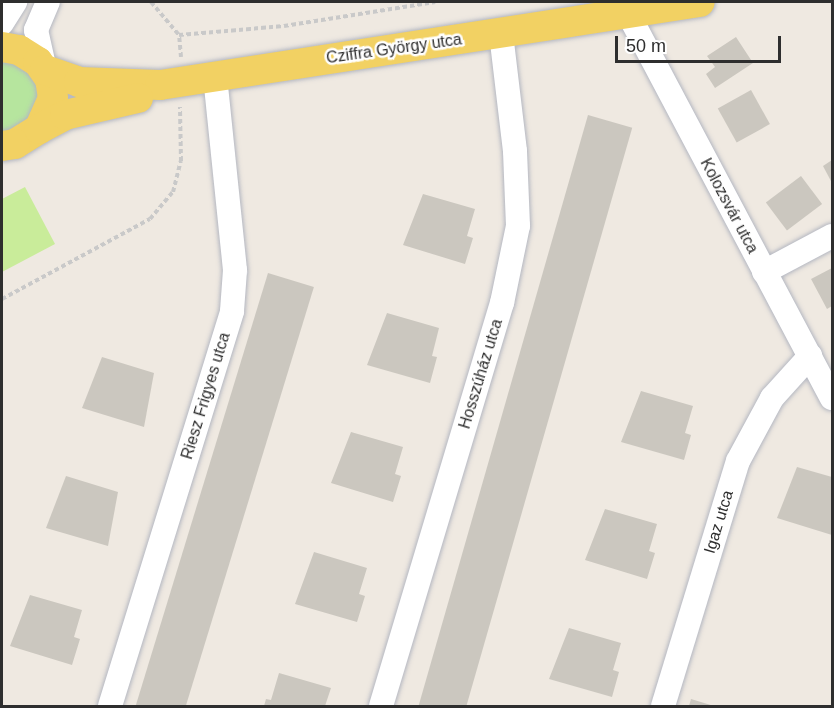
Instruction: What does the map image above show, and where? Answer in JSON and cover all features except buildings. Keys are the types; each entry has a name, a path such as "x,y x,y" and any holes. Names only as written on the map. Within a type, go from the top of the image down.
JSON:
{"main road":[{"name":"Cziffra György utca","path":"2,47 31,56 45,70 79,82 160,86 501,33 625,7 700,2"},
{"path":"39,129 53,98 45,70"},
{"name":"Cziffra György utca","path":"3,146 65,115 141,97 160,86"}],"street":[{"path":"2,23 15,2"},
{"path":"45,70 36,30 48,2"},
{"name":"Kolozsvár utca","path":"625,7 832,398"},
{"name":"Hosszúház utca","path":"381,706 502,303 518,226 515,151 501,33"},
{"name":"Riesz Frigyes utca","path":"110,706 232,311 236,270 215,76"},
{"path":"764,272 832,236"},
{"name":"Igaz utca","path":"663,706 738,461 772,398 810,357"}],"path":[{"path":"151,2 179,35"}],"green space":[{"path":"2,58 31,70 41,93 34,117 2,134"},
{"path":"25,187 55,244 2,272 2,199"}]}
